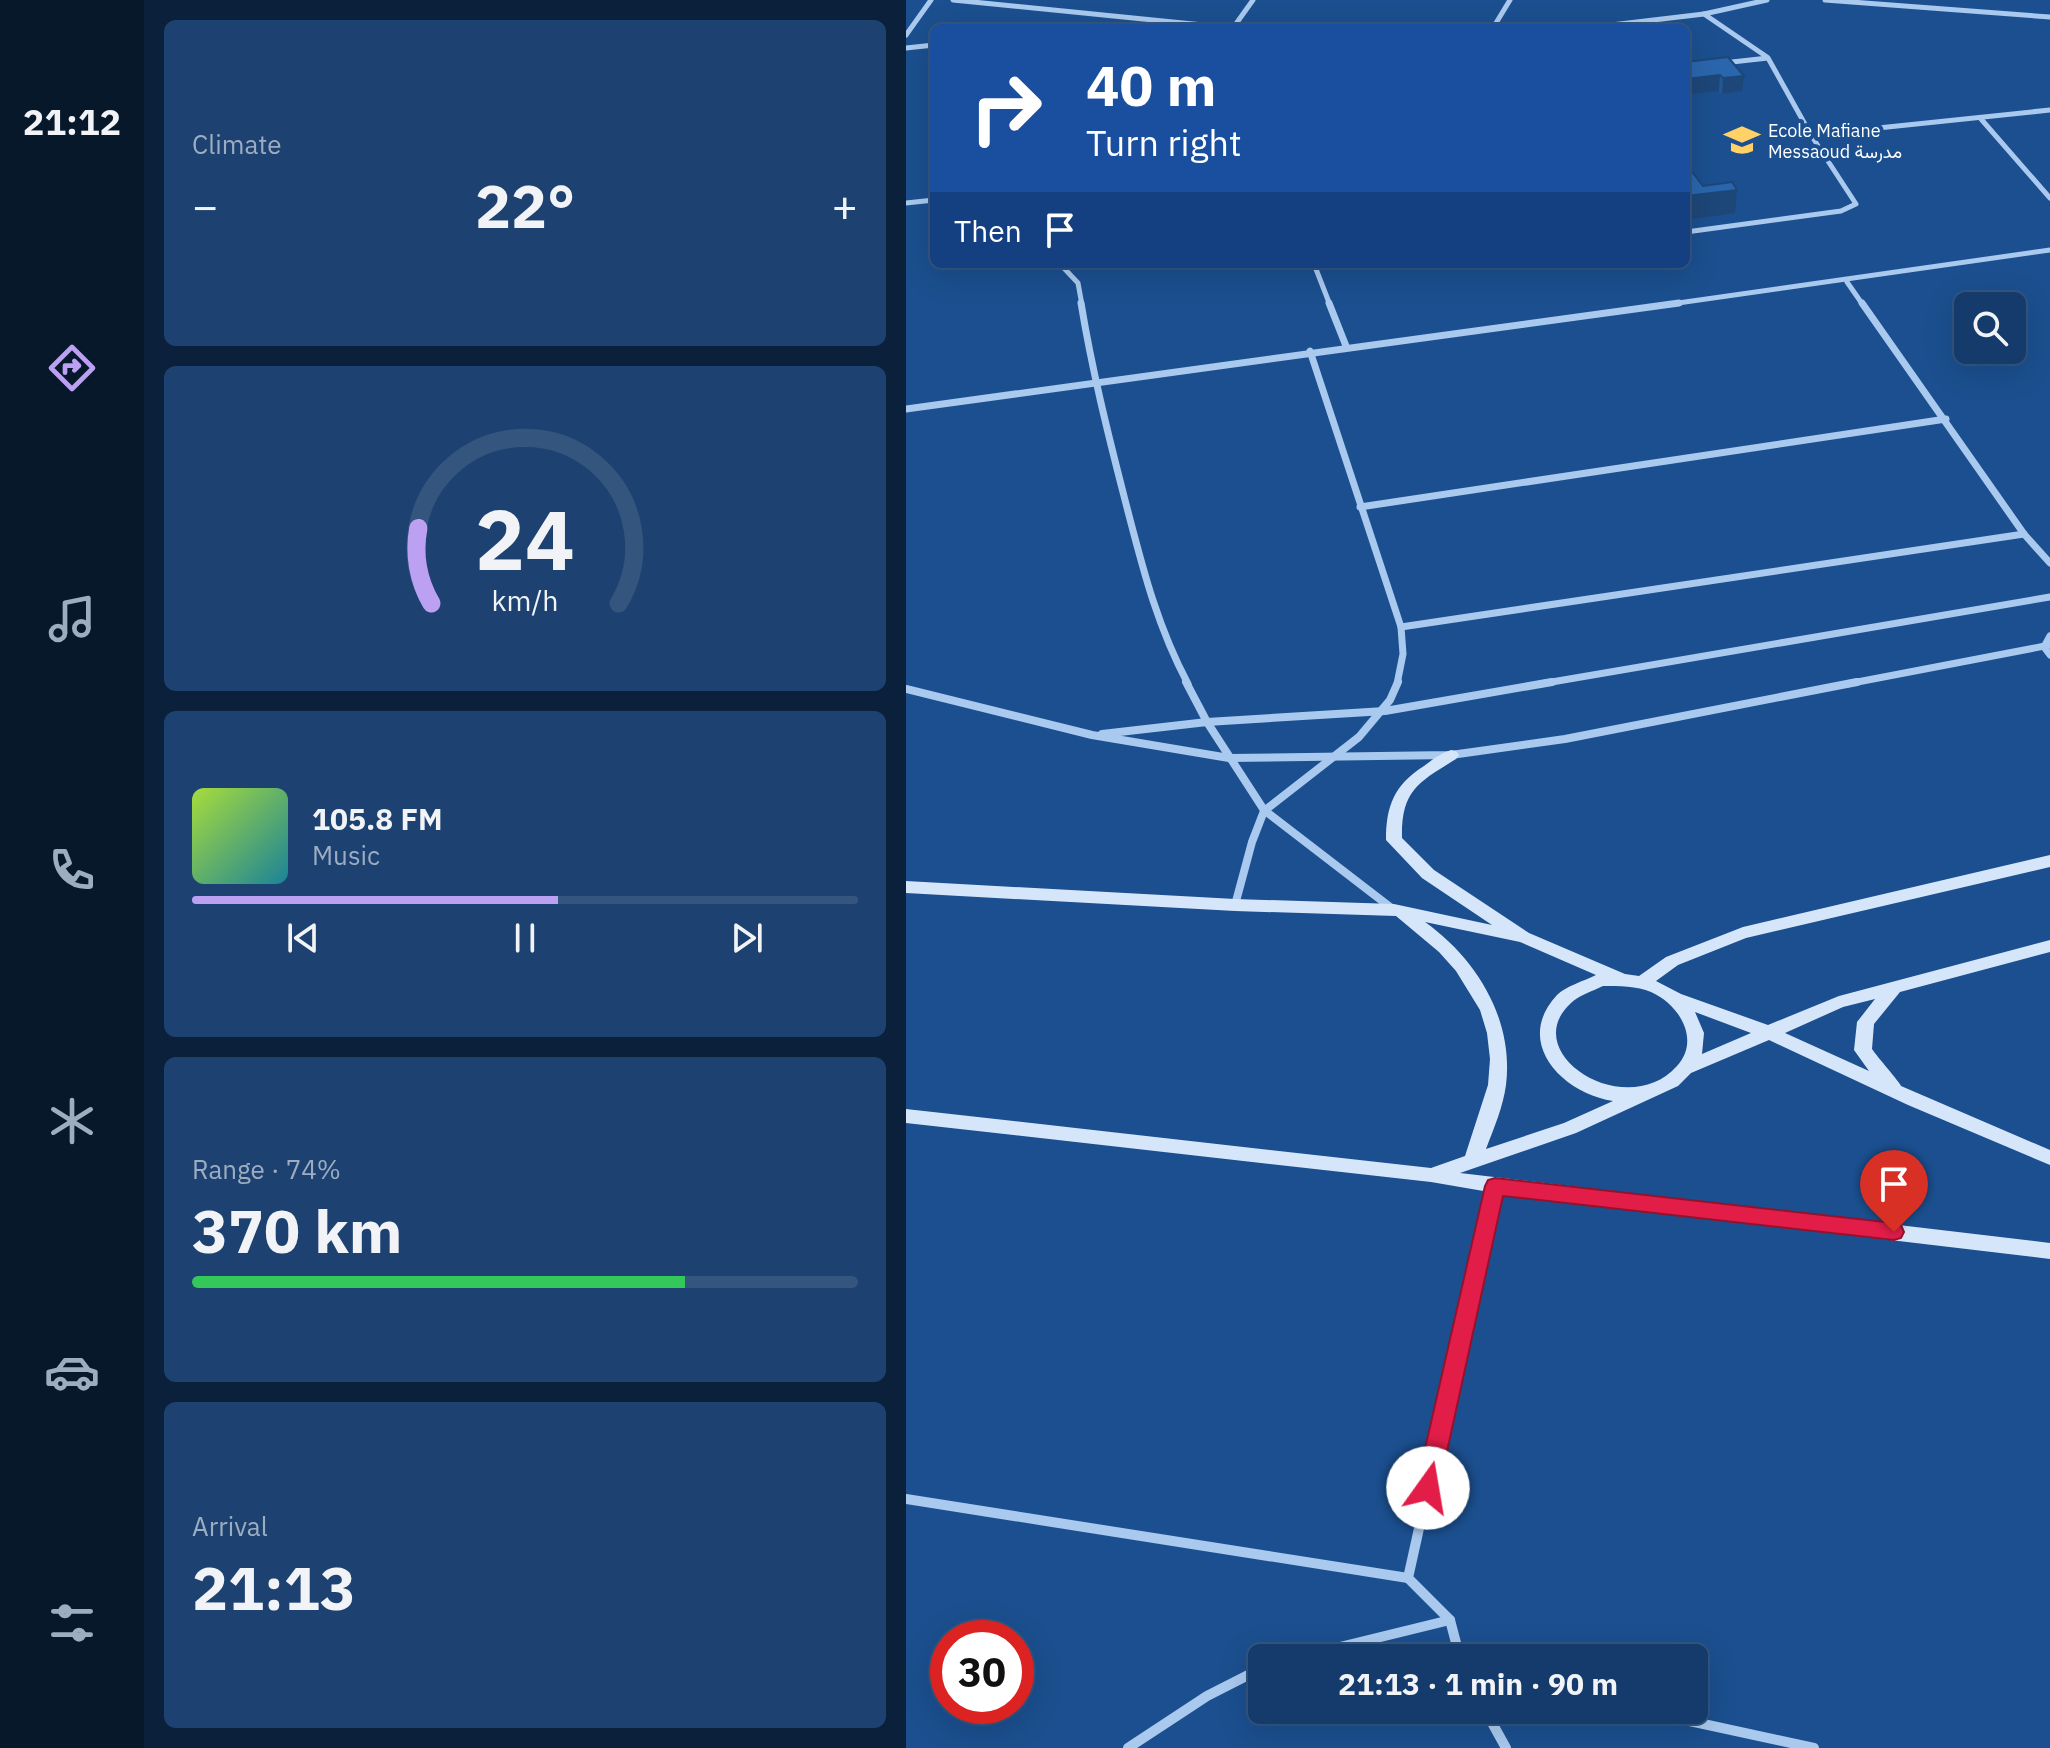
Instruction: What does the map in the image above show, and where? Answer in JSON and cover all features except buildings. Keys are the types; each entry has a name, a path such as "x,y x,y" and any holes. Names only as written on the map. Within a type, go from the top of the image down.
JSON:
{"main road":[{"path":"1451,755 1417,777 1399,796 1392,813 1394,840 1428,874 1523,937"},
{"path":"1651,1091 1629,1095 1605,1093 1584,1086 1566,1075 1553,1060 1546,1044 1546,1026 1565,997 1581,986 1601,980 1632,981 1672,961 1743,933 2050,861"},
{"path":"906,887 1235,905 1394,910 1523,937 1770,1033 1914,1100 2050,1158"},
{"path":"1394,910 1430,933 1457,959 1477,986 1492,1017 1498,1051 1497,1085 1472,1162"},
{"path":"1687,1068 1839,1002 2050,946"},
{"path":"1895,985 1866,1022 1863,1050 1883,1078 1914,1100"},
{"path":"1431,1175 1570,1128 1672,1082 1687,1068 1696,1051 1697,1032 1690,1014 1676,999"},
{"path":"906,1116 1431,1175 1495,1186 2050,1251"}],"street":[{"path":"906,35 931,0"},
{"path":"953,0 1197,24"},
{"path":"1236,24 1253,0"},
{"path":"1495,24 1510,0"},
{"path":"1620,24 1704,14 1767,0"},
{"path":"1825,0 2050,17"},
{"path":"1690,231 1851,209 1857,200 1811,135 1768,58 1704,14"},
{"path":"1177,24 1188,23"},
{"path":"906,48 930,45"},
{"path":"1713,64 1768,58"},
{"path":"1811,135 2050,110"},
{"path":"1981,119 2050,198"},
{"path":"906,203 930,200"},
{"path":"906,409 1094,380 1847,282 2050,250"},
{"path":"1064,268 1078,283 1094,380 1141,563 1165,641 1207,722 1264,810 1394,910"},
{"path":"1316,268 1346,346"},
{"path":"1847,282 2024,534 2050,563"},
{"path":"1235,905 1264,810 1337,756 1385,711 1405,667 1406,650 1401,627 1310,351"},
{"path":"1360,507 1946,419"},
{"path":"1401,627 2024,534"},
{"path":"1092,735 1207,722 1385,711 2050,597"},
{"path":"2050,636 2047,646 2050,655"},
{"path":"906,689 1092,735 1229,758 1451,755 1565,739 2047,646"},
{"path":"1408,1578 1495,1186"},
{"path":"906,1499 1408,1578 1450,1620 1456,1644"},
{"path":"1352,1644 1450,1620"},
{"path":"1128,1748 1207,1696 1248,1675"},
{"path":"1493,1724 1506,1748"},
{"path":"1703,1724 1814,1748"}],"place":[{"name":"Ecole Mafiane Messaoud مدرسة","path":"1742,140"}],"route":[{"path":"1428,1488 1495,1186 1894,1232"}]}
